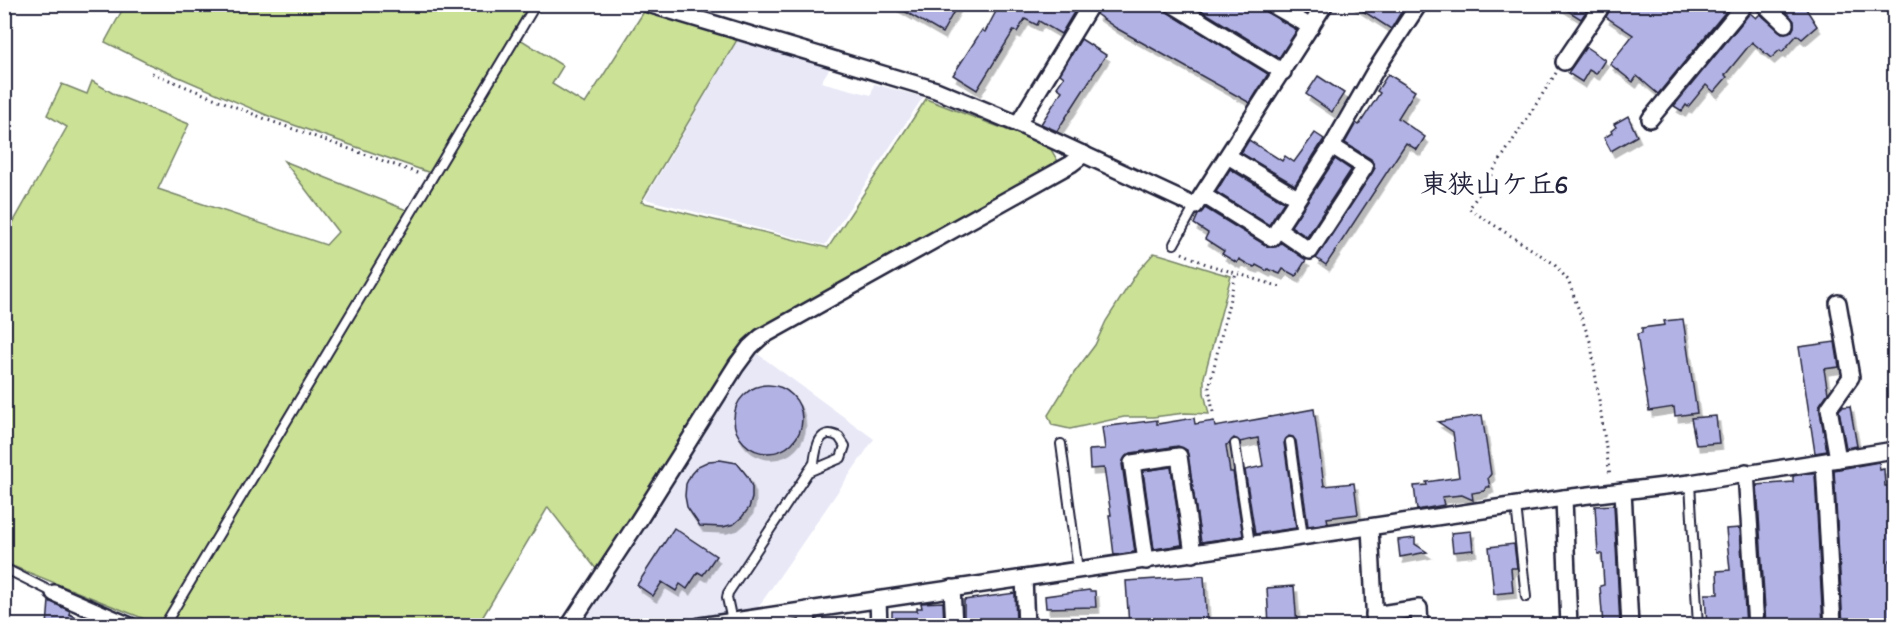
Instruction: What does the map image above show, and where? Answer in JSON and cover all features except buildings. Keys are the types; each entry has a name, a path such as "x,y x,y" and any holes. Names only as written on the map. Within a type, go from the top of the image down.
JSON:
{"street":[{"path":"648,4 936,90 1199,201 1272,238 1332,147 1376,71 1419,4"},
{"path":"1018,124 1091,4"},
{"path":"1172,4 1283,72"},
{"path":"1271,4 1311,27"},
{"path":"1199,201 1325,4"},
{"path":"1564,62 1603,4"},
{"path":"1650,119 1745,4"},
{"path":"1764,4 1785,24"},
{"path":"1278,230 1310,250 1317,241 1365,167 1332,147"},
{"path":"569,626 750,347 761,338 1071,164 1084,154"},
{"path":"1228,156 1297,198"},
{"path":"1833,626 1829,408 1851,377 1838,303"},
{"path":"700,626 732,621 808,618 878,600 952,588 1564,498 1690,483 1746,472 1894,450 1894,466"},
{"path":"1146,561 1132,463 1179,456 1194,554"},
{"path":"1746,472 1756,626"},
{"path":"1618,491 1630,626"},
{"path":"1564,498 1569,626"},
{"path":"1370,527 1374,620 1419,608 1420,626"},
{"path":"1024,578 1026,626"},
{"path":"952,588 954,626"},
{"path":"54,593 130,626"},
{"path":"878,600 879,626"},
{"path":"90,626 96,610"}],"lane":[{"path":"164,626 536,4"},
{"path":"1174,244 1199,201"},
{"path":"732,621 727,598 729,593 813,464 817,444 821,437 827,434 839,436 845,446 841,458 808,472"},
{"path":"1290,442 1303,537"},
{"path":"1061,444 1078,570"},
{"path":"1235,444 1250,544"},
{"path":"1690,483 1698,626"},
{"path":"1516,506 1526,597"},
{"path":"4,568 54,593"}],"path":[{"path":"1564,62 1469,208 1552,263 1568,280 1591,344 1618,491"},
{"path":"153,73 268,120 431,179"},
{"path":"1174,244 1173,249 1206,264 1281,287"},
{"path":"1213,412 1209,388 1236,273"}],"shaded area":[{"path":"738,40 831,66 821,82 871,95 874,84 923,97 825,245 645,199"},
{"path":"755,352 874,439 757,609 641,625 575,626"}],"green space":[{"path":"125,5 529,5 512,34 563,66 552,84 585,104 645,10 737,40 641,202 828,248 926,99 1049,146 1059,163 753,332 730,358 600,574 548,507 478,625 183,626 165,615 157,624 5,563 5,237 67,127 47,115 62,84 87,94 92,81 116,95 189,124 158,189 326,245 338,232 284,161 415,215 439,176 271,117 151,65 105,42"},
{"path":"1154,253 1231,276 1204,377 1204,393 1209,414 1185,413 1153,417 1124,417 1070,429 1052,425 1048,415 1074,373 1095,345 1106,321 1138,271"}],"district":[{"name":"東狭山ケ丘6","path":"1494,186"}]}
